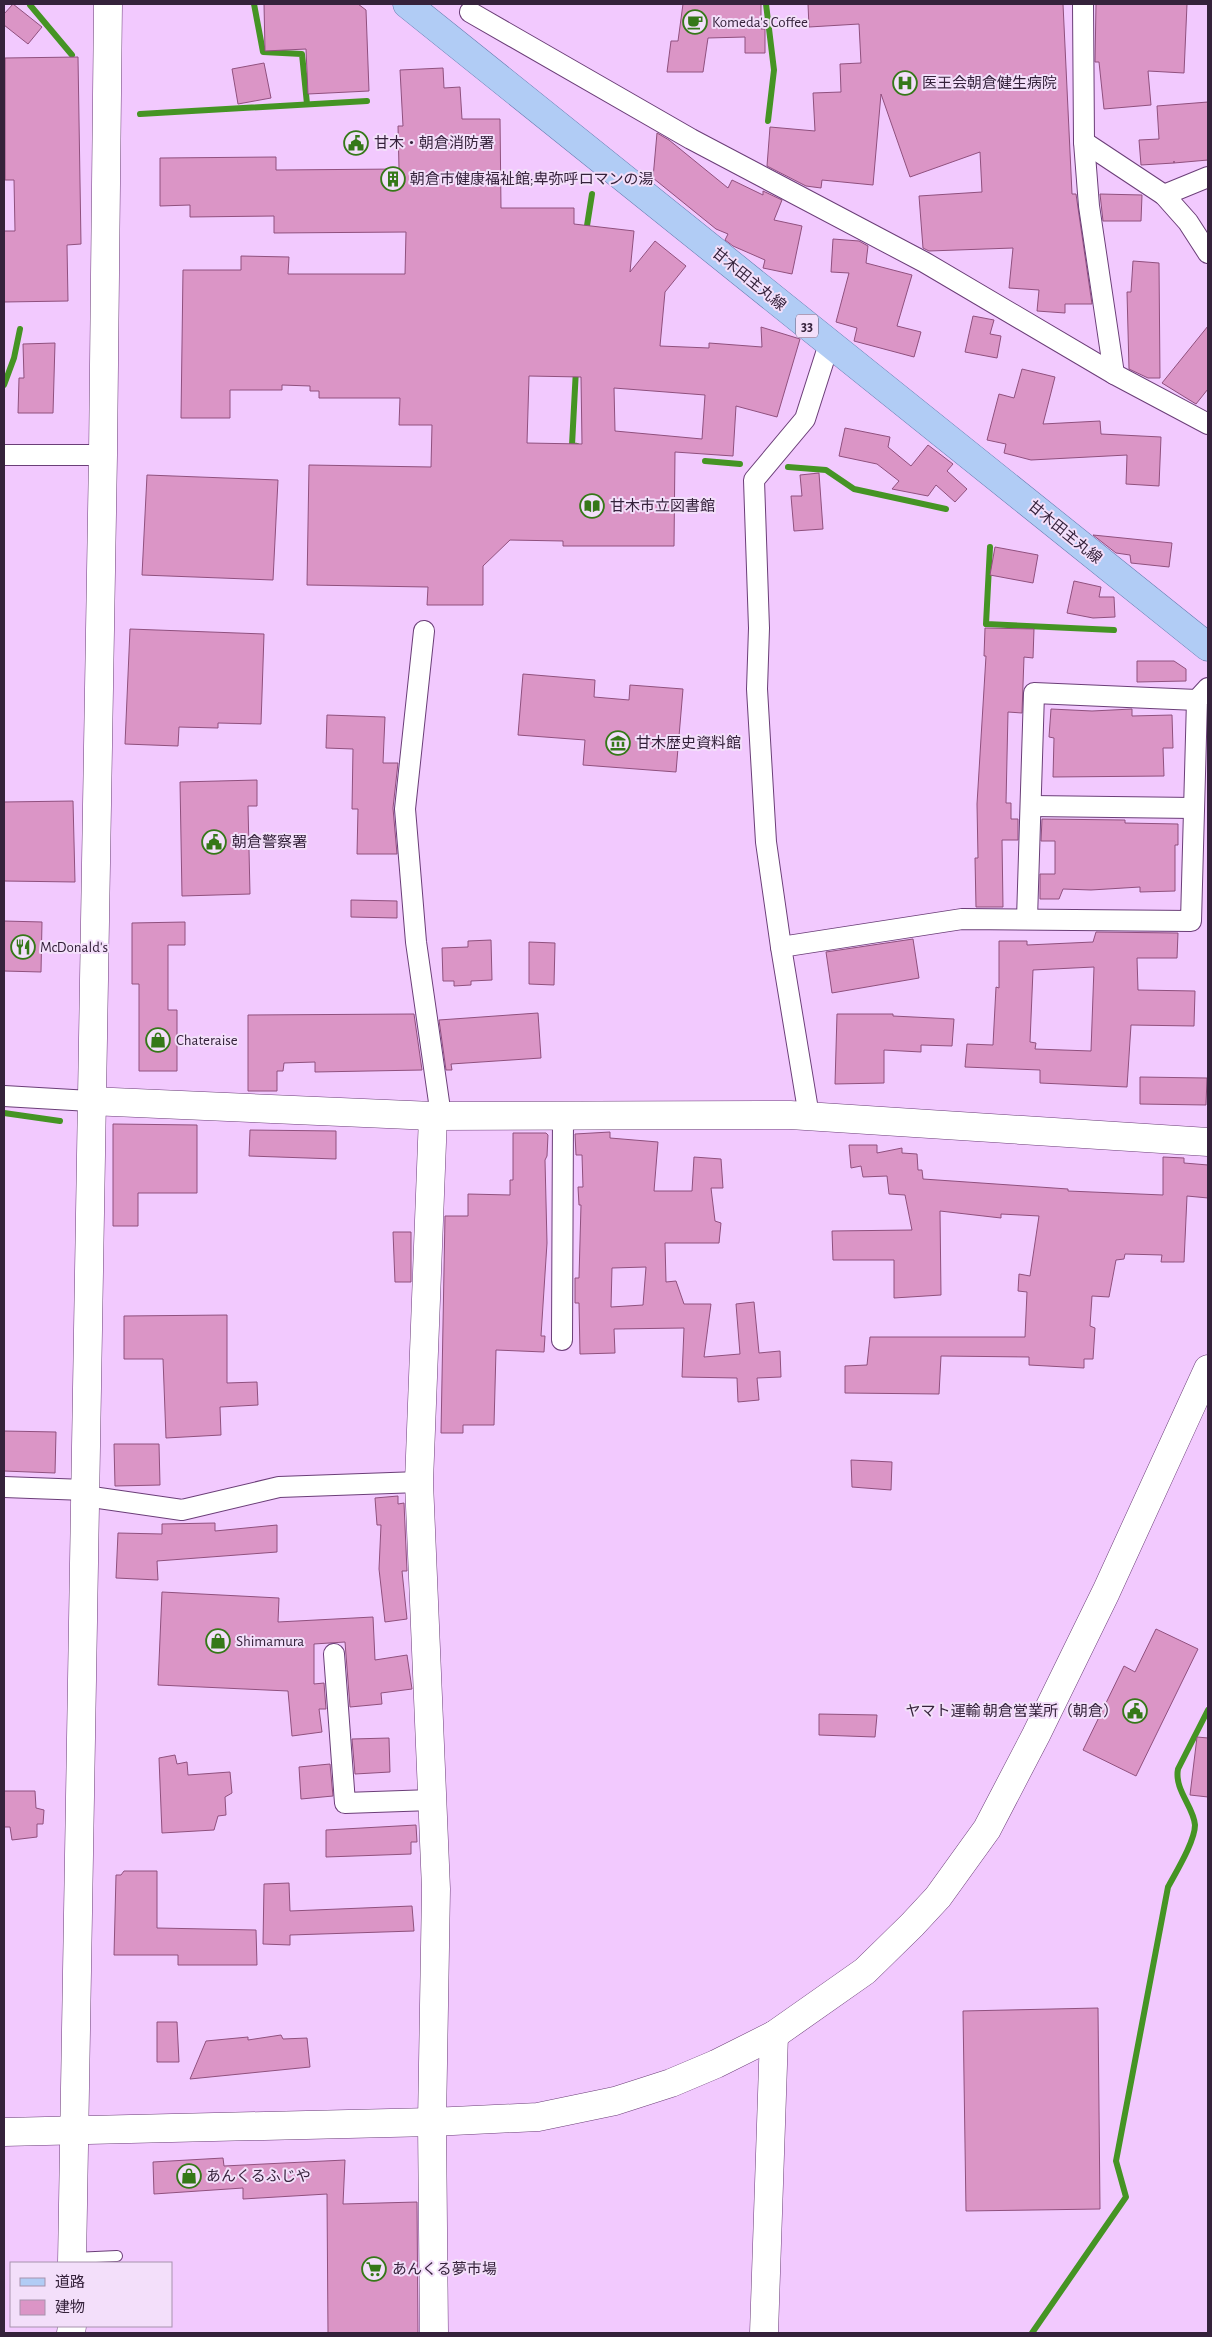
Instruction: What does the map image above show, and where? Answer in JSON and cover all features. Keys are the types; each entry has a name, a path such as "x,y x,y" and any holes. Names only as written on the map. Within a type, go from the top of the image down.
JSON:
{"main road":[{"name":"甘木田主丸線","path":"407,4 1208,647"}],"street":[{"path":"72,2261 90,1101 103,455 108,4"},
{"path":"1082,4 1084,142 1089,206 1114,374"},
{"path":"452,40 470,8 691,139 924,262 1114,374 1208,424"},
{"path":"1084,142 1164,195 1188,222 1208,253"},
{"path":"1164,195 1208,177"},
{"path":"809,1116 766,842 757,698 759,628 754,480 805,419 829,344"},
{"path":"4,455 103,455"},
{"path":"424,631 406,809 416,942 437,1116 419,1482 436,1889 432,2122 434,2333"},
{"path":"781,947 962,919 1191,921 1194,808 1203,694 1034,693 1027,919"},
{"path":"1030,806 1194,808"},
{"path":"4,1096 437,1116 809,1116 1208,1142"},
{"path":"562,1340 563,1115"},
{"path":"4,2132 432,2122 538,2116 615,2101 671,2083 716,2064 774,2035 865,1971 938,1897 987,1829 1036,1735 1106,1592 1208,1369"},
{"path":"4,1487 84,1494 99,1498 182,1510 279,1487 419,1482"},
{"path":"334,1654 345,1803 432,1800"},
{"path":"764,2333 774,2035"}],"lane":[{"path":"72,2261 117,2256"}],"building":[{"path":"13,4 42,27 28,44 4,25 4,14"},
{"path":"264,4 358,4 366,10 369,91 308,94 306,49 265,51"},
{"path":"683,4 761,4 761,29 765,29 765,53 745,53 745,37 708,38 703,72 667,72 671,41 678,41"},
{"path":"808,4 1063,4 1072,194 1076,194 1092,304 1065,304 1065,313 1037,311 1039,290 1009,288 1013,248 929,251 923,248 919,196 982,192 980,152 910,177 881,94 873,185 822,180 821,188 806,186 767,166 770,127 815,131 813,93 841,92 840,64 861,63 859,24 809,27"},
{"path":"1096,4 1187,4 1184,73 1148,71 1151,105 1104,109 1099,62 1095,62"},
{"path":"78,57 81,244 67,245 68,301 4,302 4,231 15,231 14,180 5,180 5,58"},
{"path":"264,63 271,98 238,104 232,69"},
{"path":"443,68 444,88 460,87 462,119 500,119 501,208 574,208 574,224 634,231 630,272 655,241 686,266 665,292 660,346 709,348 709,343 762,347 761,327 800,339 777,417 736,406 733,456 675,452 674,546 563,546 563,541 510,540 483,566 483,605 427,605 428,587 307,585 309,465 431,467 432,425 399,425 400,398 319,398 319,391 310,391 310,386 282,385 282,390 230,390 230,418 181,418 183,270 241,270 241,256 289,257 288,274 405,274 406,232 274,233 274,216 190,217 190,205 160,206 160,158 276,157 276,170 399,169 398,126 403,126 400,70","holes":["529,376 581,377 582,444 527,443","614,388 705,395 702,439 615,431"]},
{"path":"1208,102 1208,160 1141,165 1139,140 1159,139 1157,106"},
{"path":"657,133 669,140 728,188 732,180 763,195 763,191 782,200 774,220 802,226 792,274 763,268 765,260 733,246 725,240 728,234 716,229 653,178"},
{"path":"1100,194 1142,195 1141,221 1103,221"},
{"path":"833,239 859,241 868,246 866,263 912,275 897,326 921,332 914,357 854,341 857,328 836,322 849,273 831,272"},
{"path":"1133,261 1159,263 1160,378 1148,378 1129,369 1127,292 1131,292"},
{"path":"973,316 994,320 990,334 1001,336 997,358 965,352"},
{"path":"1208,326 1208,389 1196,404 1162,383"},
{"path":"55,343 53,413 18,413 19,378 24,378 23,344"},
{"path":"1022,369 1055,377 1043,424 1100,421 1101,434 1161,437 1159,486 1126,484 1127,455 1031,460 1004,453 1006,444 987,440 999,394 1014,398"},
{"path":"845,428 890,437 888,447 911,466 928,445 953,464 947,471 967,489 955,502 936,485 928,496 892,489 899,481 877,464 839,456"},
{"path":"819,473 823,529 794,531 791,496 802,496 800,475"},
{"path":"147,475 278,480 273,580 142,575"},
{"path":"1093,535 1172,543 1169,567 1131,563 1130,555 1116,553"},
{"path":"995,547 1038,555 1033,583 990,575"},
{"path":"1074,581 1101,587 1099,597 1114,597 1115,617 1093,618 1067,613"},
{"path":"985,628 1034,629 1033,658 1024,657 1022,713 1008,712 1006,803 1011,803 1011,819 1018,819 1018,840 1002,840 1003,907 976,907 975,858 978,858 977,804 986,656 984,656"},
{"path":"130,629 264,634 261,724 218,723 218,728 179,727 178,746 125,744"},
{"path":"1137,661 1174,661 1186,669 1186,681 1137,682"},
{"path":"523,674 595,680 594,697 629,700 630,685 683,689 676,772 583,765 585,740 518,735"},
{"path":"1051,709 1092,711 1132,709 1132,716 1172,715 1173,748 1163,748 1164,776 1053,777 1054,738 1049,737"},
{"path":"327,715 385,717 383,763 398,763 393,808 397,854 357,854 358,809 352,809 353,749 326,748"},
{"path":"257,780 257,806 248,806 250,894 182,896 180,782"},
{"path":"73,801 75,882 4,881 4,802"},
{"path":"1042,819 1125,820 1125,823 1178,824 1178,845 1175,845 1175,891 1140,892 1140,887 1091,890 1063,889 1059,899 1040,899 1040,874 1055,874 1055,841 1041,841"},
{"path":"351,900 397,901 397,918 351,917"},
{"name":"McDonald's","path":"4,921 42,922 41,972 4,971"},
{"path":"185,922 185,945 168,945 168,1010 177,1010 177,1071 139,1071 139,984 132,984 132,923"},
{"path":"1096,932 1178,933 1177,958 1137,958 1138,990 1195,991 1194,1026 1131,1025 1127,1087 1040,1083 1040,1070 965,1067 967,1044 993,1045 996,987 999,988 999,941 1027,941 1027,945 1093,942","holes":["1094,967 1091,1051 1035,1049 1036,1043 1030,1042 1033,970"]},
{"path":"913,939 919,978 832,993 826,952"},
{"path":"491,940 492,980 471,981 471,985 454,986 454,981 443,981 442,948 468,947 468,941"},
{"path":"529,942 555,943 554,985 529,984"},
{"path":"538,1013 541,1058 451,1064 452,1070 446,1070 439,1020"},
{"path":"414,1014 422,1070 315,1072 315,1062 284,1063 283,1071 277,1071 277,1091 248,1091 248,1015"},
{"path":"837,1014 893,1014 893,1016 954,1019 952,1046 921,1045 921,1052 884,1050 884,1083 835,1084"},
{"path":"1140,1077 1207,1078 1206,1105 1140,1104"},
{"path":"113,1124 197,1125 197,1193 138,1193 138,1226 113,1226"},
{"path":"250,1130 336,1131 336,1159 249,1156"},
{"path":"610,1132 610,1138 658,1142 654,1191 692,1191 694,1157 721,1159 723,1188 711,1188 715,1221 721,1223 719,1243 665,1243 666,1282 676,1281 684,1304 711,1304 704,1357 740,1354 736,1304 754,1302 759,1353 780,1351 781,1377 757,1378 759,1400 738,1402 737,1378 682,1377 684,1328 614,1329 615,1353 580,1354 579,1303 575,1303 575,1278 579,1278 581,1205 579,1205 578,1187 583,1187 582,1155 576,1155 575,1134","holes":["646,1267 643,1305 611,1307 612,1268"]},
{"path":"513,1133 546,1133 548,1135 547,1156 545,1160 547,1243 541,1336 545,1336 544,1352 496,1350 494,1425 463,1425 463,1433 441,1433 445,1216 468,1216 468,1194 510,1195 510,1180 513,1180"},
{"path":"849,1145 877,1145 877,1153 902,1148 902,1153 917,1154 918,1170 922,1170 923,1179 1068,1189 1068,1191 1163,1195 1163,1157 1184,1158 1184,1163 1208,1165 1208,1198 1187,1196 1184,1262 1161,1262 1162,1255 1125,1254 1124,1259 1116,1260 1109,1297 1092,1296 1090,1326 1095,1328 1093,1359 1084,1359 1084,1368 1029,1365 1029,1357 941,1356 939,1394 845,1393 845,1366 867,1365 870,1337 1025,1337 1027,1292 1018,1291 1019,1274 1030,1276 1039,1216 1001,1214 1001,1218 940,1211 941,1295 894,1298 894,1260 833,1260 832,1231 912,1230 905,1195 889,1194 887,1176 863,1177 861,1166 851,1168"},
{"path":"393,1232 411,1232 411,1282 395,1282"},
{"path":"227,1315 227,1383 257,1382 258,1405 220,1407 221,1435 166,1438 163,1359 124,1359 124,1316"},
{"path":"4,1431 56,1432 55,1473 4,1471"},
{"path":"114,1444 159,1444 160,1485 115,1486"},
{"path":"851,1460 892,1462 891,1490 852,1487"},
{"path":"398,1496 398,1504 404,1503 407,1571 402,1571 407,1619 385,1622 379,1569 381,1525 377,1525 375,1498"},
{"path":"215,1523 215,1531 277,1525 277,1552 157,1561 158,1580 116,1578 118,1533 162,1534 162,1524"},
{"path":"162,1592 279,1598 278,1622 373,1617 375,1660 407,1655 412,1689 381,1693 382,1704 350,1707 345,1642 314,1644 314,1684 324,1683 326,1709 319,1709 322,1732 292,1736 288,1691 158,1685"},
{"name":"ヤマト運輸 朝倉営業所（朝倉）","path":"1156,1629 1198,1649 1136,1776 1083,1750 1124,1666 1135,1672"},
{"path":"819,1714 877,1715 875,1737 819,1735"},
{"path":"1197,1737 1208,1738 1208,1797 1190,1795"},
{"path":"389,1738 390,1772 355,1774 352,1739"},
{"path":"175,1755 177,1764 187,1762 188,1775 230,1772 232,1793 225,1797 226,1815 218,1816 214,1830 162,1833 159,1758"},
{"path":"330,1764 333,1796 301,1799 299,1767"},
{"path":"4,1791 35,1791 36,1808 44,1810 43,1824 37,1824 37,1837 12,1840 10,1827 4,1827"},
{"path":"416,1825 417,1842 411,1842 411,1854 326,1857 326,1830"},
{"path":"124,1871 157,1871 157,1928 256,1930 257,1965 178,1965 178,1955 114,1955 116,1875 121,1875"},
{"path":"289,1883 290,1911 412,1906 414,1931 290,1935 290,1945 263,1944 264,1884"},
{"path":"1098,2008 1100,2209 966,2211 963,2011"},
{"path":"157,2022 177,2022 179,2062 157,2062"},
{"path":"281,2035 283,2039 307,2038 310,2067 190,2079 206,2041 248,2037 248,2040"},
{"name":"あんくる夢市場","path":"223,2158 224,2166 345,2160 343,2204 417,2202 418,2333 328,2333 327,2194 243,2199 243,2188 154,2194 153,2162"}],"waterway":[{"path":"254,4 263,52 302,54 307,104"},
{"path":"766,4 774,70 768,121"},
{"path":"30,5 72,55"},
{"path":"140,114 367,101"},
{"path":"586,232 592,194"},
{"path":"4,385 14,358 20,329"},
{"path":"576,369 572,445 577,446"},
{"path":"705,461 740,464"},
{"path":"788,467 826,470 854,489 946,509"},
{"path":"990,547 986,624 1114,630"},
{"path":"4,1113 60,1121"},
{"path":"1032,2333 1126,2197 1116,2161 1168,1887 1189,1848 1195,1825 1194,1818 1181,1791 1178,1769 1208,1710"}],"place":[{"name":"Komeda's Coffee","path":"695,22"},
{"name":"医王会朝倉健生病院","path":"905,83"},
{"name":"甘木・朝倉消防署","path":"356,143"},
{"name":"朝倉市健康福祉館;卑弥呼ロマンの湯","path":"393,179"},
{"name":"甘木市立図書館","path":"592,506"},
{"name":"甘木歴史資料館","path":"618,743"},
{"name":"朝倉警察署","path":"214,842"},
{"name":"McDonald's","path":"23,947"},
{"name":"Chateraise","path":"158,1040"},
{"name":"Shimamura","path":"218,1641"},
{"name":"ヤマト運輸 朝倉営業所（朝倉）","path":"1135,1711"},
{"name":"あんくるふじや","path":"189,2176"},
{"name":"あんくる夢市場","path":"374,2269"}]}
